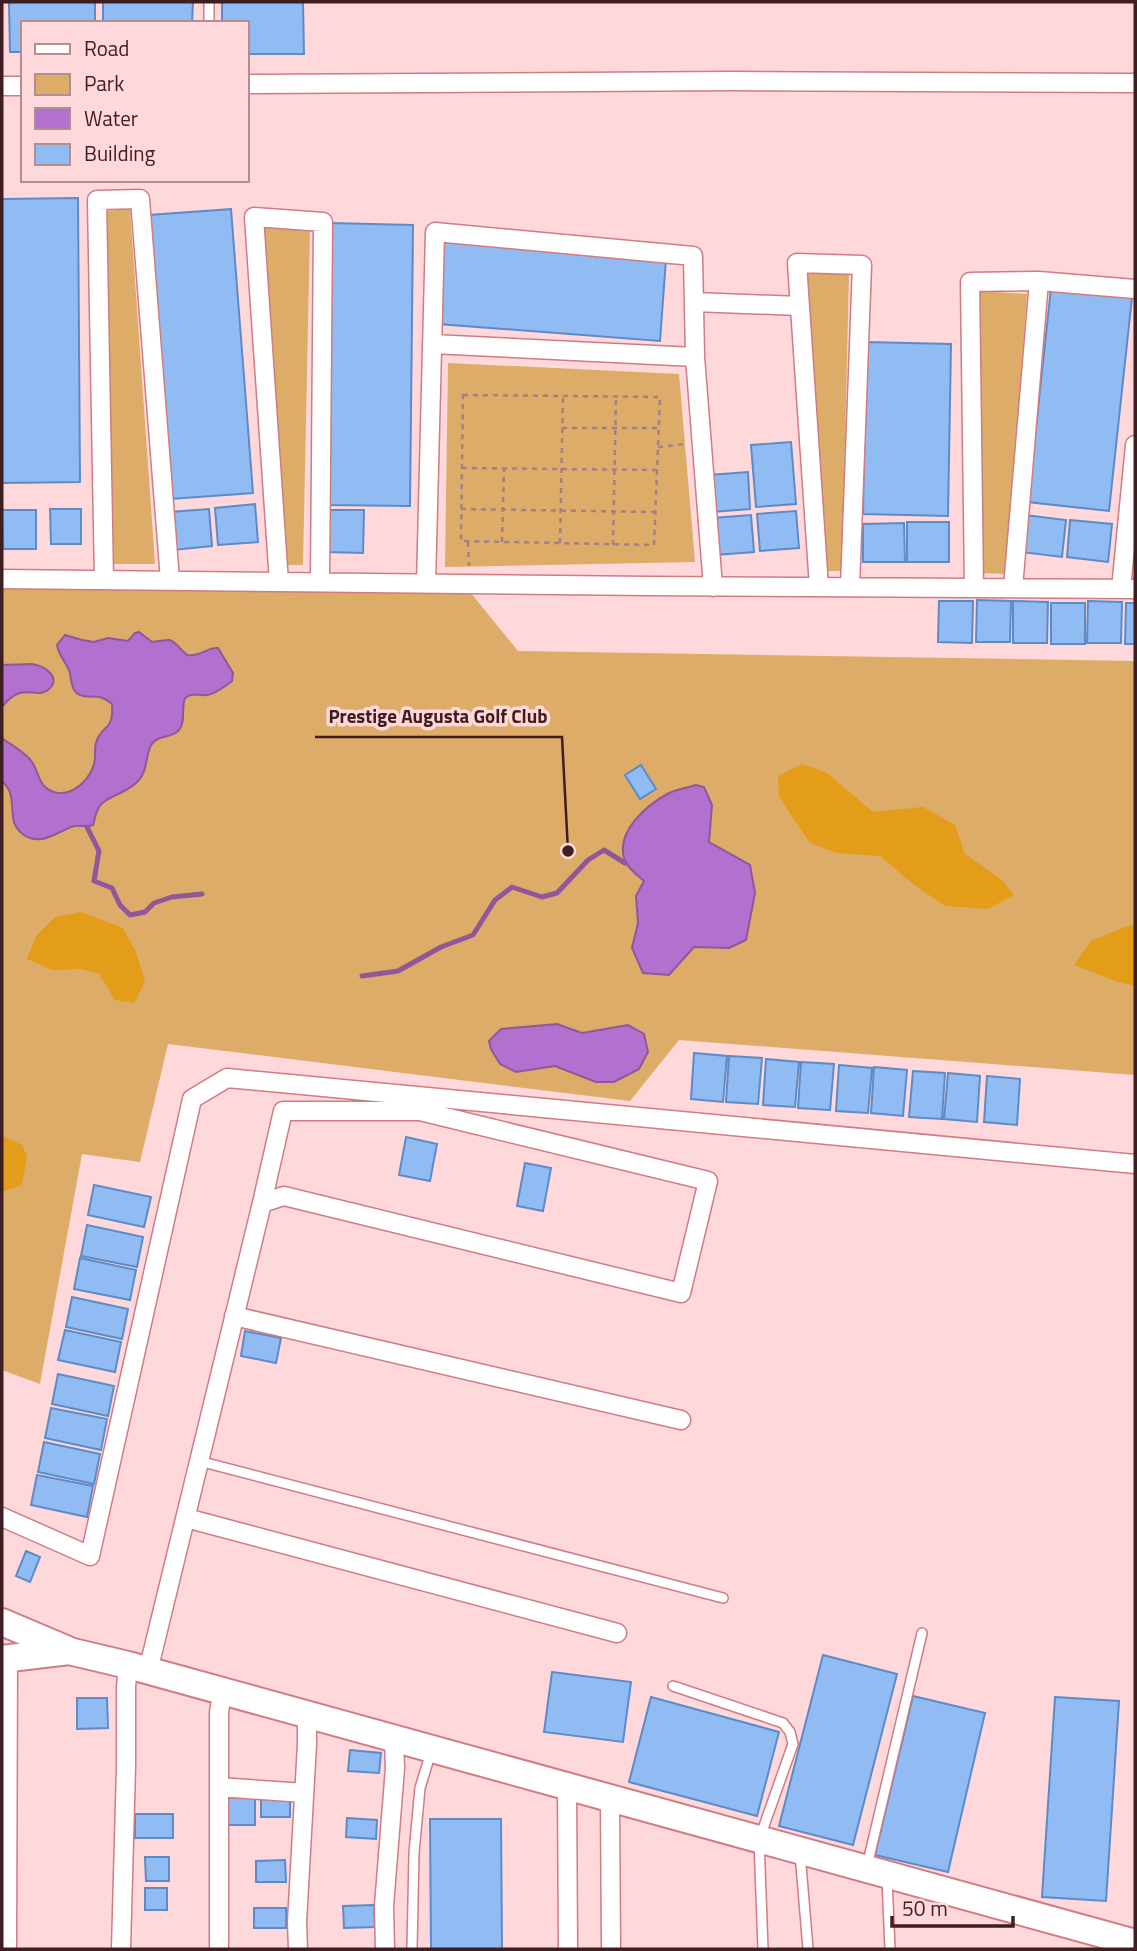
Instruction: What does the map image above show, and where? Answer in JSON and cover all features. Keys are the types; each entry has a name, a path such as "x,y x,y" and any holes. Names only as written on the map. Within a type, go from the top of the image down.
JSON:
{"main road":[{"path":"2,1622 69,1651 1135,1943"},
{"path":"5,1658 69,1651"}],"street":[{"path":"248,84 719,81 1135,83"},
{"path":"2,86 21,86"},
{"path":"104,580 97,200 140,199 170,580"},
{"path":"279,582 254,217 323,222 320,582"},
{"path":"426,584 435,232 693,256 695,357 713,587"},
{"path":"819,587 797,263 862,265 850,587"},
{"path":"974,588 970,282 1039,281 1135,289"},
{"path":"1013,588 1039,281"},
{"path":"694,302 800,306"},
{"path":"432,344 695,357"},
{"path":"2,579 1128,589 1135,445"},
{"path":"2,1517 90,1556 192,1099 227,1078 1135,1164"},
{"path":"121,1949 126,1767 125,1688 138,1668 186,1518 283,1111 420,1111 708,1181 681,1293 284,1196 262,1203"},
{"path":"234,1316 681,1420"},
{"path":"186,1518 617,1633"},
{"path":"5,1658 4,1882 7,1949"},
{"path":"219,1949 219,1713 222,1693"},
{"path":"298,1949 307,1716"},
{"path":"385,1949 384,1906 394,1740"},
{"path":"219,1787 304,1793"},
{"path":"567,1787 568,1949"},
{"path":"610,1799 611,1949"}],"lane":[{"path":"209,2 209,21"},
{"path":"199,1461 723,1598"},
{"path":"890,1949 876,1872 922,1633"},
{"path":"673,1686 783,1723 790,1732 793,1744 759,1840 762,1949"},
{"path":"412,1949 414,1853 420,1788 432,1750"},
{"path":"800,1851 808,1949"}],"path":[{"path":"463,395 616,397 660,397 654,545 461,541 463,395"},
{"path":"560,544 563,396"},
{"path":"613,545 616,397"},
{"path":"562,428 659,428"},
{"path":"658,447 702,442"},
{"path":"462,468 657,470"},
{"path":"502,542 504,469"},
{"path":"461,509 655,512"},
{"path":"468,542 470,584"}],"green space":[{"path":"130,209 155,564 109,564 104,211"},
{"path":"262,226 310,228 303,565 284,565"},
{"path":"805,271 849,272 842,571 823,571"},
{"path":"980,291 1027,294 1006,574 979,573"},
{"path":"448,363 679,374 695,562 445,567"},
{"path":"2,587 470,592 518,651 1135,661 1135,1075 679,1040 630,1101 168,1044 140,1162 82,1154 40,1384 2,1370"}],"shaded area":[{"path":"802,764 827,773 873,812 923,807 955,825 965,854 1002,880 1014,895 988,909 945,906 880,856 837,853 810,843 779,797 778,776"},
{"path":"81,912 123,928 136,952 145,982 134,1003 115,1000 99,974 82,969 52,970 27,959 36,936 55,917"},
{"path":"1130,925 1135,926 1135,986 1074,965 1091,941"},
{"path":"2,1136 22,1145 27,1156 22,1185 2,1192"}],"water":[{"path":"139,632 152,642 173,641 187,655 218,648 233,673 232,681 210,695 185,698 179,730 151,745 141,777 128,789 101,805 93,825 74,826 42,839 24,835 15,825 10,793 2,781 2,738 29,758 44,786 51,791 67,792 81,784 95,761 98,737 111,720 112,704 102,698 77,693 57,645 65,635 94,642 108,638 128,641"},
{"path":"32,664 50,673 54,681 52,685 43,692 16,694 2,707 2,665"},
{"path":"696,785 704,787 712,805 709,842 750,865 755,893 746,940 729,948 694,947 669,975 643,973 632,948 638,923 636,896 644,881 625,861 624,840 635,821 660,798"},
{"path":"557,1024 582,1033 628,1025 644,1034 648,1052 639,1069 614,1082 596,1082 555,1066 516,1072 500,1064 491,1049 489,1041 501,1029"}],"building":[{"path":"9,2 95,2 95,21 21,21 21,52 10,52"},
{"path":"103,2 193,2 192,21 103,21"},
{"path":"222,2 303,2 304,54 248,54 248,21 222,21"},
{"path":"78,198 80,482 2,483 2,199"},
{"path":"231,209 253,493 171,499 149,215"},
{"path":"330,223 413,225 410,506 326,505"},
{"path":"444,242 666,259 660,341 438,324"},
{"path":"1051,288 1132,297 1109,511 1028,502"},
{"path":"866,342 951,344 948,516 863,514"},
{"path":"791,442 796,504 756,507 751,445"},
{"path":"748,472 750,509 712,512 709,475"},
{"path":"255,504 258,542 218,545 215,508"},
{"path":"50,509 81,509 81,544 51,544"},
{"path":"209,509 212,546 173,550 170,512"},
{"path":"2,510 36,510 36,549 3,549"},
{"path":"328,510 364,510 363,553 327,552"},
{"path":"796,511 799,548 760,551 757,514"},
{"path":"751,515 754,552 715,555 713,518"},
{"path":"1025,515 1066,520 1062,557 1021,552"},
{"path":"1070,520 1112,524 1108,562 1067,557"},
{"path":"907,522 949,522 949,562 907,562"},
{"path":"904,523 905,562 863,562 863,524"},
{"path":"977,600 1011,601 1010,642 976,642"},
{"path":"939,601 973,601 972,643 938,642"},
{"path":"1013,601 1048,602 1047,643 1013,643"},
{"path":"1088,601 1122,602 1121,643 1087,643"},
{"path":"1051,603 1085,603 1085,644 1051,644"},
{"path":"1126,603 1135,603 1135,644 1125,644"},
{"path":"641,765 656,789 640,799 625,775"},
{"path":"694,1053 727,1056 723,1102 691,1099"},
{"path":"729,1056 762,1058 758,1104 726,1102"},
{"path":"766,1059 799,1062 795,1107 763,1105"},
{"path":"801,1062 834,1064 830,1110 798,1108"},
{"path":"839,1065 872,1068 868,1113 836,1111"},
{"path":"874,1067 907,1070 903,1116 871,1113"},
{"path":"913,1071 945,1073 942,1119 909,1117"},
{"path":"948,1073 980,1076 977,1122 944,1119"},
{"path":"987,1076 1020,1079 1017,1125 984,1122"},
{"path":"406,1137 437,1144 430,1181 399,1175"},
{"path":"525,1163 551,1168 543,1211 517,1206"},
{"path":"94,1185 151,1197 144,1227 88,1215"},
{"path":"87,1225 143,1237 137,1267 81,1256"},
{"path":"80,1258 136,1270 130,1300 74,1289"},
{"path":"72,1297 128,1309 122,1339 66,1327"},
{"path":"65,1330 121,1342 115,1372 58,1360"},
{"path":"245,1331 281,1338 276,1363 241,1356"},
{"path":"58,1374 114,1386 108,1416 52,1404"},
{"path":"51,1408 107,1419 101,1450 45,1438"},
{"path":"44,1442 100,1454 94,1484 38,1472"},
{"path":"37,1475 93,1486 87,1517 31,1505"},
{"path":"26,1551 40,1557 30,1582 16,1576"},
{"path":"823,1655 897,1674 853,1845 779,1826"},
{"path":"552,1672 631,1682 623,1742 544,1732"},
{"path":"913,1696 985,1713 948,1872 875,1855"},
{"path":"651,1697 779,1732 757,1816 629,1782"},
{"path":"1055,1697 1119,1701 1106,1901 1042,1897"},
{"path":"77,1698 107,1698 108,1728 77,1729"},
{"path":"350,1750 381,1753 379,1773 348,1771"},
{"path":"224,1795 255,1795 255,1825 224,1825"},
{"path":"261,1797 290,1797 290,1817 261,1817"},
{"path":"135,1814 173,1814 173,1838 135,1838"},
{"path":"347,1818 377,1820 376,1839 346,1837"},
{"path":"430,1819 501,1819 502,1949 431,1949"},
{"path":"145,1857 169,1857 169,1881 146,1881"},
{"path":"285,1860 286,1882 256,1882 256,1861"},
{"path":"145,1888 167,1888 167,1910 145,1910"},
{"path":"374,1905 375,1927 344,1928 343,1906"},
{"path":"254,1908 286,1908 286,1928 254,1928"}],"waterway":[{"path":"87,827 99,851 94,881 112,888 120,905 130,915 145,912 154,903 172,897 202,894"},
{"path":"362,976 398,971 441,947 473,935 495,900 512,887 542,897 557,893 588,860 604,850 625,863"}],"place":[{"name":"Prestige Augusta Golf Club","path":"568,851"}]}
